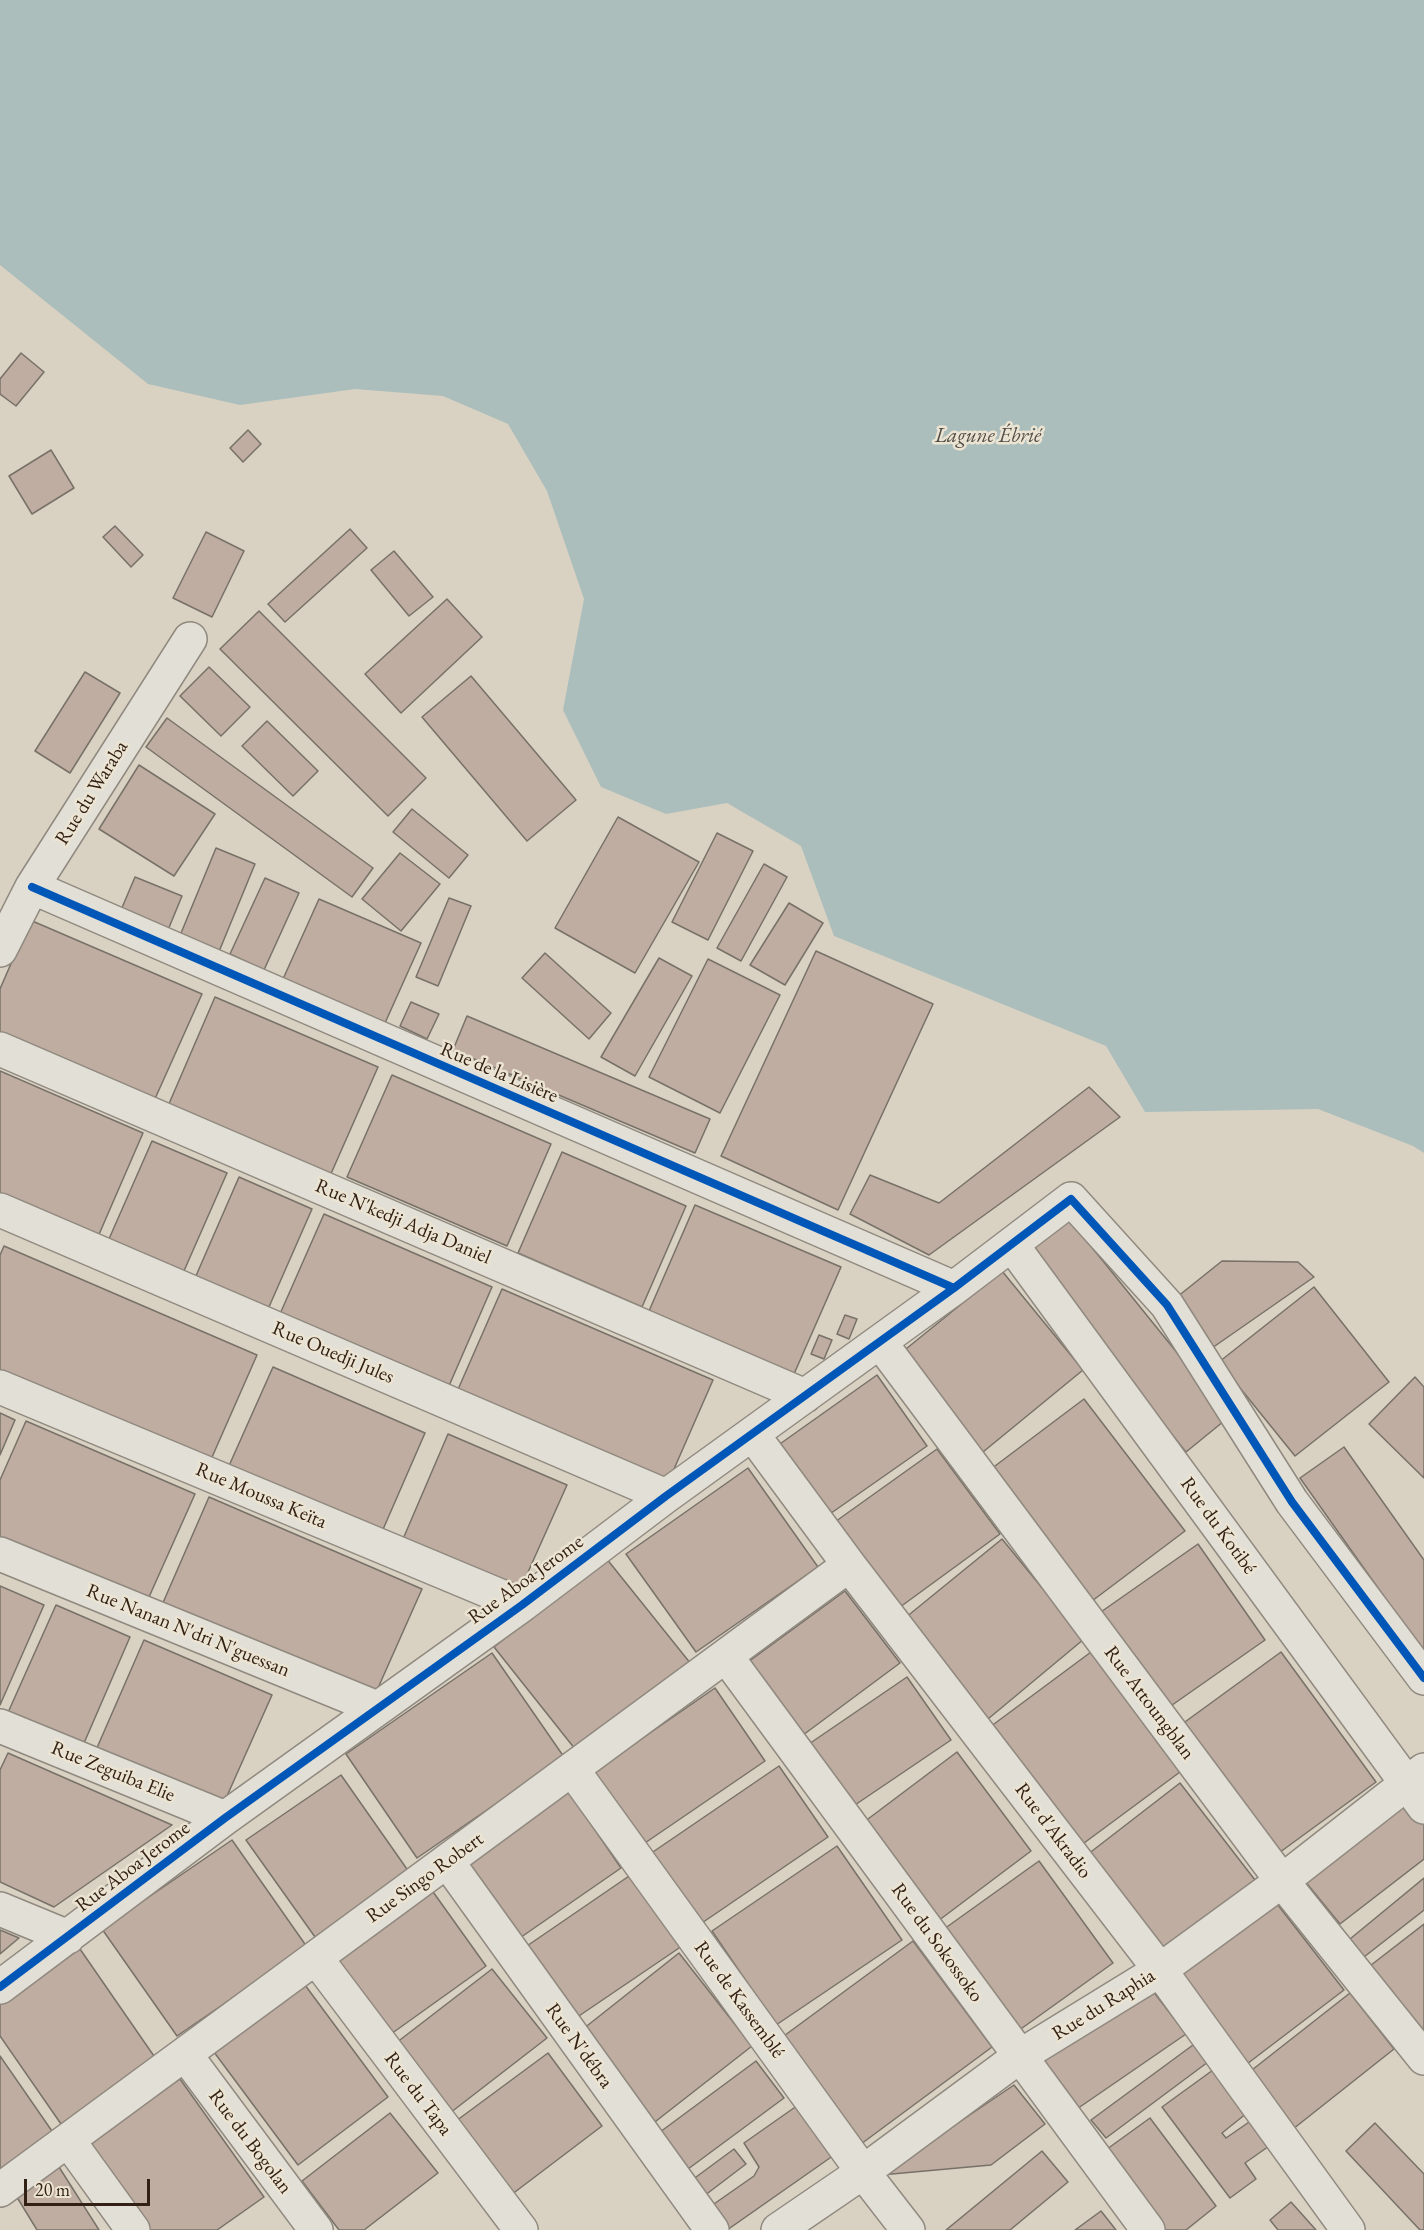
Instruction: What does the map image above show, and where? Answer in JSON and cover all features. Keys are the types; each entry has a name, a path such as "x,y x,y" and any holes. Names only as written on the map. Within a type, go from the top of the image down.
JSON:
{"street":[{"name":"Rue du Waraba","path":"0,950 32,887 190,639"},
{"name":"Rue de la Lisière","path":"32,887 954,1288"},
{"name":"Rue N'kedji Adja Daniel","path":"0,1049 806,1396"},
{"name":"Rue Aboa Jerome","path":"0,1987 225,1818 522,1605 666,1496 954,1288 1071,1199 1167,1305 1292,1502 1424,1678"},
{"name":"Rue Ouedji Jules","path":"0,1210 666,1496"},
{"name":"Rue du Kotibé","path":"1012,1245 1418,1787"},
{"name":"Rue Attoungblan","path":"880,1342 1282,1881 1424,2058"},
{"name":"Rue Moussa Keïta","path":"0,1387 522,1605"},
{"name":"Rue d'Akradio","path":"753,1435 849,1565 1160,1970 1348,2230"},
{"name":"Rue Nanan N'dri N'guessan","path":"0,1554 376,1708"},
{"name":"Rue Singo Robert","path":"0,2190 849,1565"},
{"name":"Rue du Sokossoko","path":"726,1656 1148,2230"},
{"name":"Rue Zeguiba Elie","path":"0,1725 225,1818"},
{"name":"Rue de Kassemblé","path":"572,1769 863,2172 908,2230"},
{"name":"Rue du Raphia","path":"778,2230 863,2172 1020,2056 1160,1970 1282,1881 1418,1787"},
{"name":"Rue N'débra","path":"447,1861 712,2230"},
{"path":"0,1909 68,1937"},
{"name":"Rue du Tapa","path":"316,1958 520,2230"},
{"name":"Rue du Bogolan","path":"185,2054 316,2230"},
{"path":"68,2140 133,2230"}],"water":[{"name":"Lagune Ébrié","path":"0,0 1424,0 1424,1153 1413,1146 1318,1109 1145,1112 1106,1046 834,936 801,846 727,803 666,814 601,787 563,710 584,599 547,491 508,424 443,396 355,389 240,405 148,384 0,265"}],"building":[{"path":"21,353 44,372 16,406 0,394 0,379"},
{"path":"248,430 261,444 243,462 230,448"},
{"path":"51,450 74,488 32,514 9,476"},
{"path":"115,526 143,555 131,567 103,537"},
{"path":"350,529 367,548 285,622 268,604"},
{"path":"206,532 244,551 212,617 173,598"},
{"path":"394,551 433,597 409,616 371,570"},
{"path":"447,599 482,637 401,713 365,674"},
{"path":"259,611 426,778 388,816 220,649"},
{"path":"209,667 250,707 221,736 180,696"},
{"path":"85,672 120,693 70,773 35,751"},
{"path":"471,676 576,800 527,841 422,717"},
{"path":"167,718 373,868 352,897 146,747"},
{"path":"267,721 318,771 293,796 242,746"},
{"path":"139,765 215,814 174,876 99,829"},
{"path":"412,809 468,855 449,878 393,832"},
{"path":"618,817 699,862 635,973 555,928"},
{"path":"717,833 753,851 708,940 672,922"},
{"path":"216,848 255,864 218,954 179,938"},
{"path":"400,853 440,884 401,931 362,899"},
{"path":"764,864 787,877 741,961 717,948"},
{"path":"135,877 182,896 168,930 121,910"},
{"path":"265,878 299,893 264,970 230,954"},
{"path":"449,898 471,906 438,986 416,977"},
{"path":"319,899 421,943 385,1023 283,979"},
{"path":"789,903 823,923 785,985 750,965"},
{"path":"30,920 202,994 154,1101 0,1035 0,989"},
{"path":"816,951 933,1004 838,1210 721,1156"},
{"path":"545,953 611,1013 589,1039 522,978"},
{"path":"659,958 692,976 635,1076 601,1057"},
{"path":"708,959 780,995 720,1113 649,1077"},
{"path":"215,997 378,1067 330,1176 168,1106"},
{"path":"411,1002 439,1014 427,1039 400,1026"},
{"path":"467,1016 710,1119 695,1153 453,1050"},
{"path":"0,1071 143,1133 97,1239 0,1197"},
{"path":"392,1075 551,1144 507,1246 347,1177"},
{"path":"1089,1087 1120,1117 929,1255 850,1214 870,1175 939,1203"},
{"path":"152,1141 227,1173 180,1280 105,1248"},
{"path":"562,1152 686,1206 642,1307 518,1253"},
{"path":"239,1177 312,1209 265,1316 192,1285"},
{"path":"695,1205 841,1267 794,1374 649,1311"},
{"path":"324,1214 492,1287 445,1395 276,1323"},
{"path":"1069,1219 1229,1417 1186,1452 1027,1254"},
{"path":"4,1246 257,1355 209,1464 0,1375 0,1255"},
{"path":"1222,1261 1298,1262 1314,1277 1202,1355 1167,1305"},
{"path":"1002,1271 1083,1370 983,1452 901,1353"},
{"path":"1314,1287 1389,1382 1295,1456 1219,1362"},
{"path":"502,1289 713,1380 667,1485 456,1394"},
{"path":"845,1315 857,1319 849,1339 837,1334"},
{"path":"819,1335 832,1340 824,1359 811,1354"},
{"path":"273,1367 425,1433 381,1534 228,1468"},
{"path":"877,1375 927,1446 827,1516 777,1446"},
{"path":"1415,1377 1424,1387 1424,1478 1369,1424"},
{"path":"1084,1399 1185,1531 1088,1604 987,1472"},
{"path":"0,1413 15,1420 0,1455"},
{"path":"26,1421 195,1494 145,1606 0,1544 0,1480"},
{"path":"448,1434 567,1485 520,1590 403,1539"},
{"path":"1344,1447 1424,1560 1424,1653 1300,1478"},
{"path":"937,1449 1000,1534 896,1610 832,1524"},
{"path":"748,1468 818,1567 696,1652 626,1554"},
{"path":"209,1497 422,1589 374,1697 162,1605"},
{"path":"1002,1539 1084,1639 988,1719 905,1618"},
{"path":"1198,1544 1265,1640 1165,1710 1098,1614"},
{"path":"606,1558 691,1664 579,1754 494,1647"},
{"path":"0,1586 44,1605 0,1705"},
{"path":"845,1591 900,1663 799,1738 744,1665"},
{"path":"56,1605 130,1637 81,1750 6,1717"},
{"path":"144,1640 272,1695 223,1805 96,1750"},
{"path":"1091,1652 1180,1772 1080,1846 990,1727"},
{"path":"1281,1652 1376,1782 1272,1858 1178,1727"},
{"path":"492,1653 564,1757 417,1858 346,1754"},
{"path":"907,1677 951,1740 849,1809 806,1746"},
{"path":"715,1688 765,1761 642,1845 592,1773"},
{"path":"957,1752 1031,1851 934,1924 860,1825"},
{"path":"8,1753 172,1825 54,1907 0,1882 0,1770"},
{"path":"779,1766 828,1837 696,1927 647,1856"},
{"path":"341,1775 409,1872 315,1937 246,1840"},
{"path":"1180,1783 1255,1880 1158,1954 1083,1858"},
{"path":"569,1792 621,1868 514,1942 461,1865"},
{"path":"1407,1797 1424,1817 1424,1859 1340,1924 1304,1880"},
{"path":"232,1840 307,1947 177,2036 102,1929"},
{"path":"837,1846 902,1940 776,2025 712,1931"},
{"path":"1039,1861 1113,1963 1018,2031 944,1929"},
{"path":"632,1874 682,1946 573,2020 524,1948"},
{"path":"1424,1878 1424,1910 1364,1957 1350,1939"},
{"path":"431,1889 486,1966 391,2034 335,1956"},
{"path":"1274,1900 1344,1990 1243,2067 1174,1977"},
{"path":"1424,1924 1424,2043 1366,1969"},
{"path":"0,1930 19,1938 0,1954"},
{"path":"913,1941 992,2047 857,2147 777,2041"},
{"path":"80,1949 156,2059 61,2124 0,2036 0,2004"},
{"path":"679,1953 752,2046 651,2125 578,2033"},
{"path":"492,1969 547,2038 450,2113 396,2043"},
{"path":"302,1981 388,2097 298,2165 211,2048"},
{"path":"1149,1986 1186,2034 1074,2111 1039,2063"},
{"path":"1350,1993 1394,2049 1288,2133 1243,2077"},
{"path":"1193,2045 1208,2062 1106,2138 1091,2120"},
{"path":"548,2053 602,2126 511,2195 456,2121"},
{"path":"0,2056 54,2134 0,2170"},
{"path":"756,2061 784,2098 684,2172 656,2135"},
{"path":"1213,2070 1247,2113 1222,2133 1226,2138 1252,2120 1272,2144 1245,2163 1256,2179 1230,2198 1162,2107"},
{"path":"180,2079 264,2197 217,2230 146,2230 85,2145"},
{"path":"1014,2085 1045,2124 991,2165 881,2175"},
{"path":"801,2103 837,2153 727,2230 711,2206 754,2176 759,2167 744,2143"},
{"path":"390,2113 438,2173 364,2230 339,2230 302,2181"},
{"path":"1150,2118 1216,2206 1186,2230 1164,2230 1103,2152"},
{"path":"1375,2123 1424,2174 1424,2230 1420,2230 1346,2151"},
{"path":"734,2149 746,2164 704,2196 692,2180"},
{"path":"1042,2151 1068,2182 1010,2230 946,2230"},
{"path":"59,2167 99,2230 37,2230 15,2194"},
{"path":"1291,2202 1316,2230 1278,2230 1270,2220"},
{"path":"1101,2211 1116,2230 1075,2230"}],"cycle path":[{"path":"32,887 954,1288"},
{"path":"0,1987 225,1818 522,1605 666,1496 954,1288 1071,1199 1167,1305 1292,1502 1424,1678"}]}
